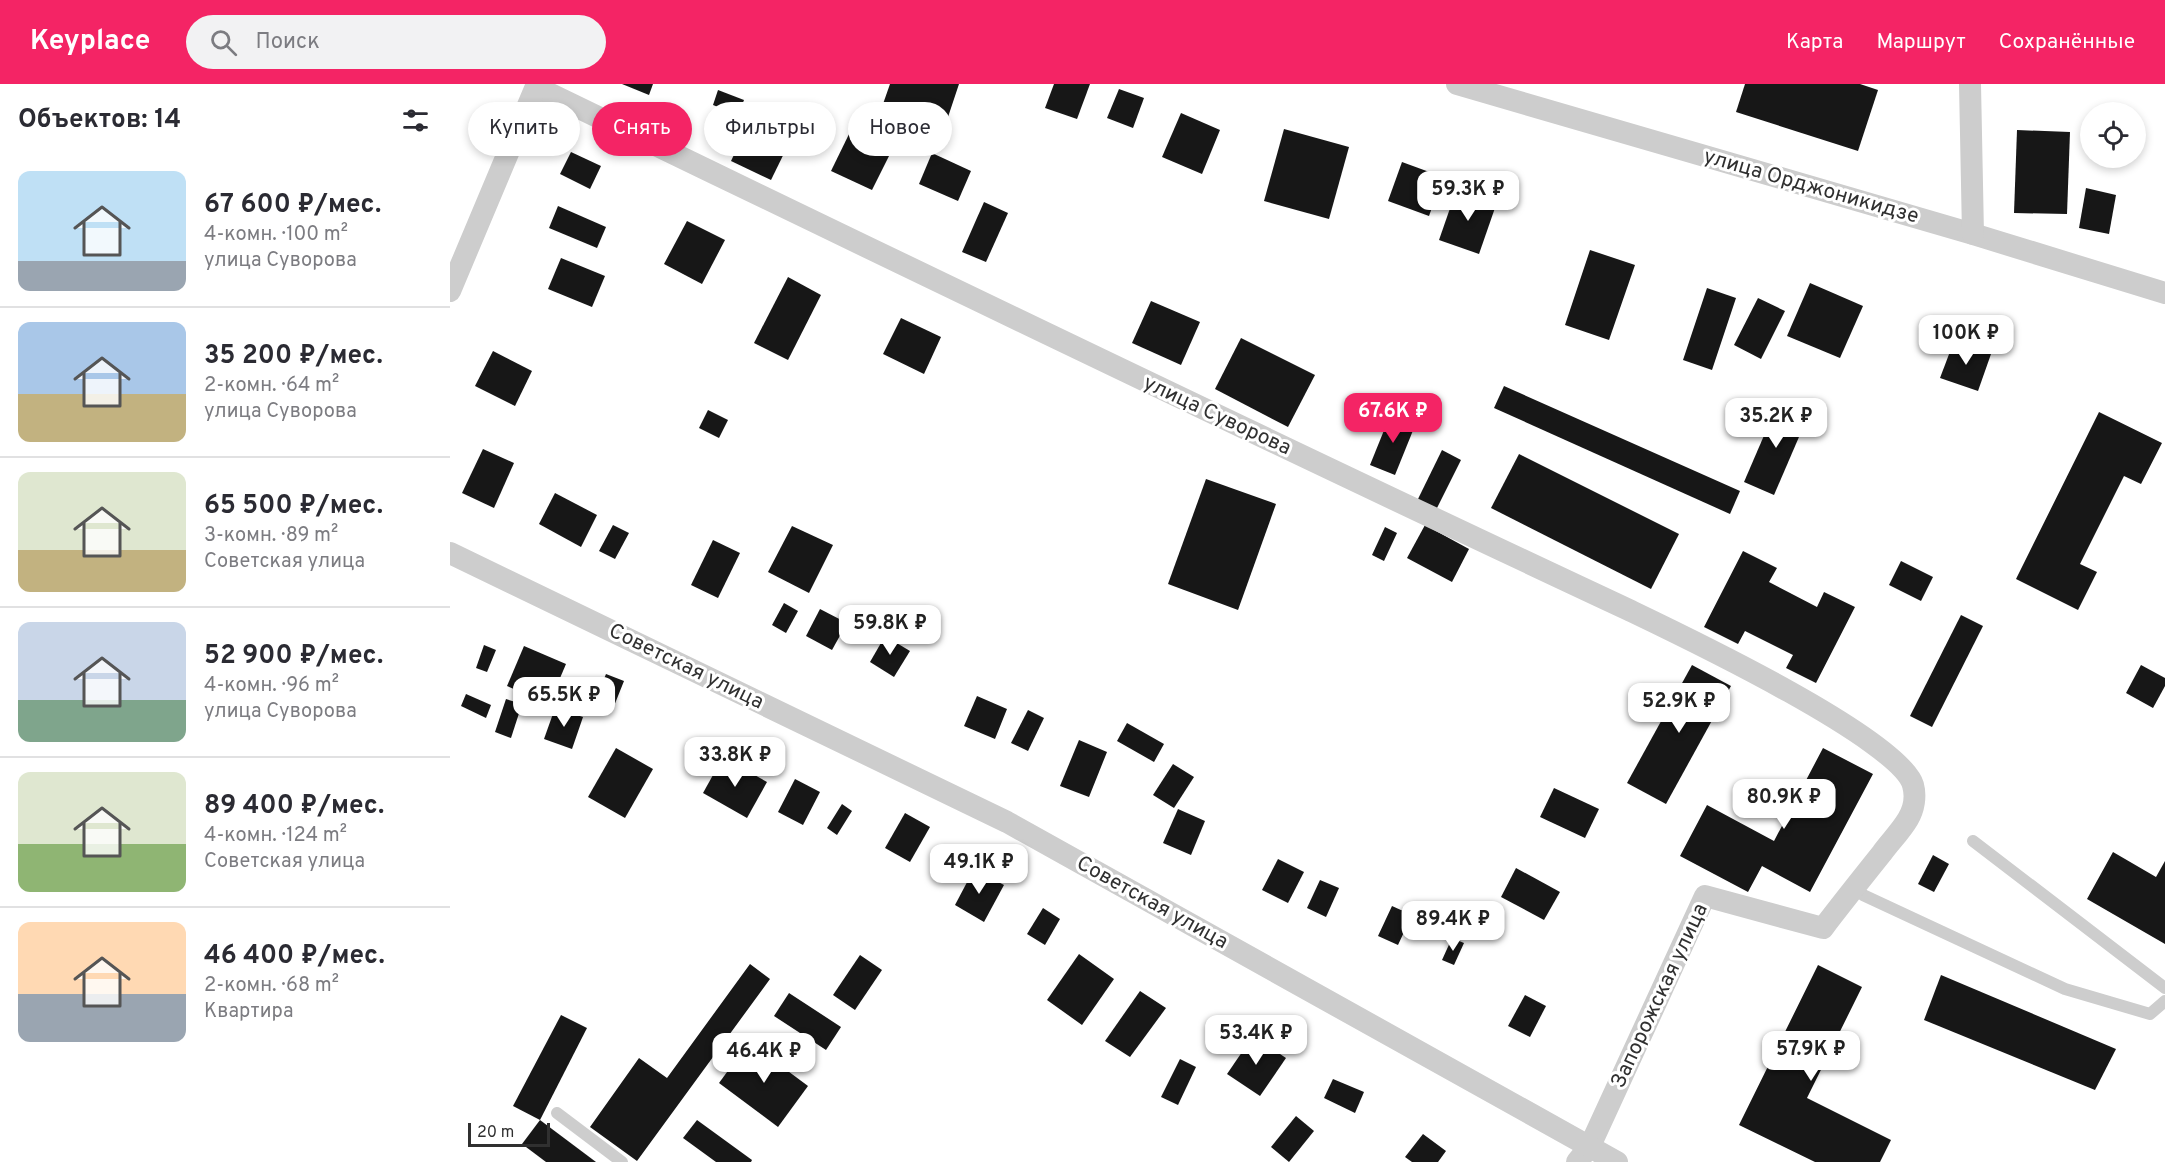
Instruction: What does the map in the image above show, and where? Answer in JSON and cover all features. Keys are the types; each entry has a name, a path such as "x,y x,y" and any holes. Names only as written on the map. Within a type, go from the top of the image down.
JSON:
{"street":[{"name":"улица Орджоникидзе","path":"1457,84 1972,234 2165,293"},
{"path":"1970,84 1972,234"},
{"path":"450,291 536,86"},
{"name":"улица Суворова","path":"536,86 1167,393 1662,626 1746,668 1821,711 1871,743 1898,764 1913,785 1914,799 1908,820"},
{"name":"Советская улица","path":"450,553 1007,822 1584,1154 1617,1162"},
{"name":"Запорожская улица","path":"1584,1154 1705,896 1823,928 1908,820"}],"lane":[{"path":"1973,841 2165,988"},
{"path":"1863,895 2065,989 2150,1014 2165,1001"},
{"path":"557,1113 622,1162"}],"building":[{"path":"622,84 653,84 649,95"},
{"path":"890,84 959,84 952,105 952,102 884,102"},
{"path":"1054,84 1090,84 1077,119 1045,108"},
{"path":"1745,84 1860,84 1878,90 1858,151 1736,112"},
{"path":"1119,89 1144,98 1133,128 1107,118"},
{"path":"718,90 744,100 743,102 714,102"},
{"path":"1181,113 1220,130 1202,174 1162,157"},
{"path":"1284,129 1349,147 1329,219 1264,201"},
{"path":"2017,130 2070,132 2067,214 2014,213"},
{"path":"848,136 848,156 889,156 872,190 831,171"},
{"path":"569,156 580,156 601,166 590,189 560,174"},
{"path":"733,156 783,156 771,180 731,161"},
{"path":"931,156 938,156 971,171 958,201 919,184"},
{"path":"1402,162 1443,177 1429,216 1388,201"},
{"path":"2086,188 2116,195 2109,234 2079,228"},
{"path":"1456,191 1496,205 1479,254 1439,240"},
{"path":"984,202 1008,213 986,262 962,252"},
{"path":"558,206 606,227 597,248 549,228"},
{"path":"687,221 725,240 702,284 664,264"},
{"path":"1590,250 1635,265 1609,340 1565,325"},
{"path":"561,258 605,276 592,307 548,289"},
{"path":"788,277 821,295 788,360 754,343"},
{"path":"1810,283 1863,306 1840,358 1787,336"},
{"path":"1707,288 1736,298 1712,370 1683,360"},
{"path":"1758,298 1785,311 1761,359 1734,345"},
{"path":"1151,301 1200,322 1181,365 1132,343"},
{"path":"901,318 941,337 924,374 883,354"},
{"path":"1241,338 1315,375 1288,427 1215,389"},
{"path":"1954,341 1991,354 1978,391 1940,378"},
{"path":"493,351 532,371 515,406 475,386"},
{"path":"1504,386 1740,491 1730,514 1494,408"},
{"path":"1778,403 1808,416 1774,495 1744,482"},
{"path":"708,410 728,420 719,438 699,428"},
{"path":"2099,412 2162,443 2141,484 2124,476 2080,564 2097,572 2078,610 2016,579"},
{"path":"1391,413 1416,423 1395,475 1370,465"},
{"path":"483,449 514,463 494,508 462,493"},
{"path":"1442,450 1461,460 1436,510 1417,501"},
{"path":"1519,454 1679,534 1651,589 1491,508"},
{"path":"1206,479 1276,504 1238,610 1168,584"},
{"path":"555,493 597,515 581,547 539,524"},
{"path":"613,525 629,533 615,559 599,551"},
{"path":"1425,525 1469,549 1452,582 1407,558"},
{"path":"792,526 833,545 809,593 768,572"},
{"path":"1385,527 1397,533 1384,561 1372,555"},
{"path":"713,540 740,553 718,598 691,585"},
{"path":"1743,551 1777,568 1769,582 1817,607 1824,592 1855,607 1816,683 1786,668 1793,655 1745,631 1738,644 1704,627"},
{"path":"1901,561 1933,577 1921,601 1889,585"},
{"path":"784,603 798,611 786,633 772,625"},
{"path":"820,609 847,623 832,650 806,636"},
{"path":"1961,615 1983,626 1932,727 1910,716"},
{"path":"885,636 910,651 894,677 870,662"},
{"path":"484,645 496,650 487,672 476,668"},
{"path":"524,646 566,664 549,704 507,686"},
{"path":"1692,665 1731,686 1666,804 1627,783"},
{"path":"2141,665 2165,678 2165,686 2153,708 2126,693"},
{"path":"606,674 624,681 612,711 594,703"},
{"path":"466,694 491,705 486,718 461,706"},
{"path":"977,696 1007,709 995,739 964,726"},
{"path":"506,699 522,704 511,738 495,732"},
{"path":"555,708 583,717 572,749 544,739"},
{"path":"1028,710 1044,718 1028,751 1011,743"},
{"path":"1127,723 1164,744 1154,762 1117,741"},
{"path":"1079,740 1107,752 1089,797 1060,786"},
{"path":"616,748 653,769 625,818 588,797"},
{"path":"1823,748 1873,774 1810,892 1762,866 1748,892 1680,856 1707,805 1774,841"},
{"path":"723,757 767,782 747,818 703,793"},
{"path":"1173,764 1194,777 1174,808 1153,795"},
{"path":"795,779 820,792 803,825 778,812"},
{"path":"1554,788 1599,809 1585,838 1540,817"},
{"path":"842,804 852,811 837,835 827,828"},
{"path":"1178,809 1205,821 1191,855 1163,843"},
{"path":"905,813 930,827 910,862 885,848"},
{"path":"2113,852 2156,877 2165,861 2165,944 2087,899"},
{"path":"1933,855 1949,864 1934,892 1918,884"},
{"path":"1278,859 1304,872 1288,903 1262,890"},
{"path":"1516,868 1560,892 1544,920 1501,897"},
{"path":"974,869 1004,885 984,922 955,905"},
{"path":"1320,880 1339,888 1326,917 1307,908"},
{"path":"1392,906 1412,915 1398,945 1378,936"},
{"path":"1043,908 1060,919 1045,945 1027,934"},
{"path":"1452,938 1464,943 1454,965 1442,960"},
{"path":"1079,954 1114,979 1082,1025 1047,1000"},
{"path":"860,955 882,970 855,1010 833,995"},
{"path":"750,964 770,979 637,1161 590,1127 639,1058 667,1078"},
{"path":"1818,965 1862,987 1807,1098 1891,1140 1880,1162 1815,1162 1739,1125"},
{"path":"1941,975 2116,1049 2095,1090 1924,1020"},
{"path":"1140,991 1166,1008 1130,1057 1105,1041"},
{"path":"789,993 841,1027 826,1050 774,1016"},
{"path":"1525,995 1546,1006 1530,1037 1508,1026"},
{"path":"561,1015 587,1028 540,1120 513,1106"},
{"path":"1253,1036 1286,1058 1260,1096 1227,1074"},
{"path":"749,1042 808,1086 778,1127 719,1083"},
{"path":"1180,1059 1196,1067 1178,1105 1161,1097"},
{"path":"1333,1079 1364,1092 1355,1113 1324,1098"},
{"path":"1296,1116 1314,1131 1289,1162 1271,1147"},
{"path":"540,1120 596,1162 546,1162 522,1144"},
{"path":"697,1120 752,1160 751,1162 716,1162 683,1138"},
{"path":"1423,1134 1446,1151 1438,1162 1412,1162 1405,1157"}]}
